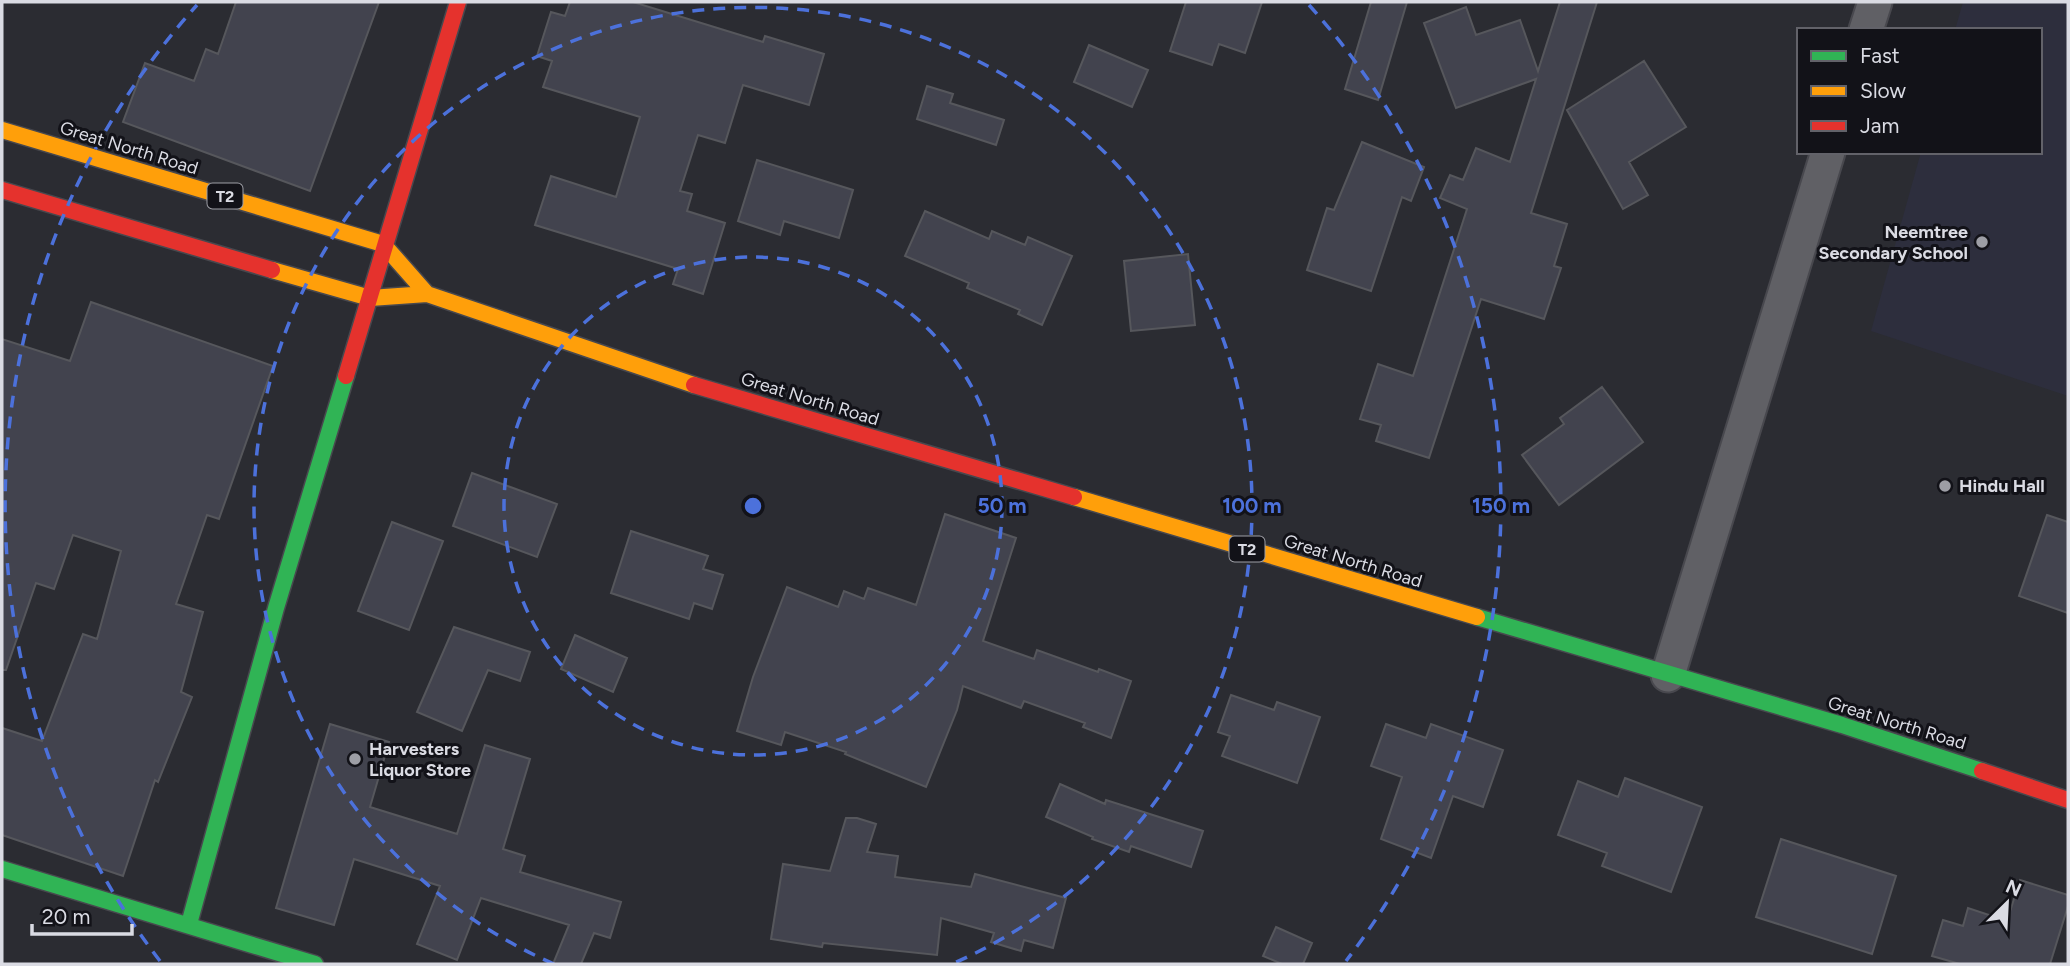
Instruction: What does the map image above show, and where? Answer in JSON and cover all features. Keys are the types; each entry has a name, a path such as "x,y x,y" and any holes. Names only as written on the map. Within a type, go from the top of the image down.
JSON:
{"main road":[{"path":"189,924 276,608 370,298 383,244 458,2"},
{"name":"Great North Road","path":"2,130 383,244 427,294"},
{"name":"Great North Road","path":"2,190 370,298 427,294 682,381 1842,725 2068,800"},
{"path":"2,869 315,964"}],"street":[{"path":"1867,28 1875,2"},
{"path":"1668,675 1827,154"}],"shaded area":[{"name":"Neemtree Secondary School","path":"1963,2 2068,2 2068,396 1871,331 1920,154 2042,154 2042,28 1956,28"}],"building":[{"path":"236,2 379,2 310,191 123,122 145,63 194,81 206,49 218,54"},
{"path":"570,2 633,2 763,42 765,36 824,54 809,105 743,85 725,143 698,135 680,191 692,194 687,211 725,223 703,294 673,284 678,269 535,225 551,176 616,197 640,117 543,87 552,61 537,56 551,12 565,16"},
{"path":"1186,2 1262,2 1245,53 1219,44 1212,65 1170,51"},
{"path":"1371,2 1407,2 1378,100 1345,89"},
{"path":"1560,2 1597,2 1531,213 1567,224 1554,266 1561,268 1544,319 1481,299 1429,458 1376,441 1381,425 1360,419 1378,364 1413,376 1467,209 1440,198 1450,175 1463,180 1476,148 1510,162 1536,79 1456,108 1424,23 1466,7 1476,35 1520,20 1538,71"},
{"path":"1089,45 1148,70 1132,107 1074,82"},
{"path":"1644,61 1686,127 1629,162 1648,195 1623,209 1567,110"},
{"path":"927,86 953,94 950,103 1004,120 996,145 917,119"},
{"path":"1362,142 1424,167 1411,201 1402,197 1371,291 1307,270 1327,208 1334,210"},
{"path":"757,160 853,190 839,238 784,221 780,235 738,221"},
{"path":"925,211 989,239 992,231 1025,245 1028,237 1072,256 1042,325 1018,314 1020,310 967,288 969,283 905,256"},
{"path":"1188,254 1195,325 1131,331 1124,261"},
{"path":"91,302 273,366 219,519 207,515 176,604 203,612 181,692 192,697 158,782 155,780 123,876 2,835 2,728 42,741 83,634 97,639 121,551 73,535 54,589 36,583 6,670 2,670 2,339 70,361"},
{"path":"1602,387 1643,442 1559,505 1522,455 1564,424 1560,418"},
{"path":"472,473 557,504 537,557 453,526"},
{"path":"945,514 1016,538 983,641 1034,659 1037,650 1131,681 1111,738 1083,727 1085,723 1024,701 1021,708 963,686 957,710 926,787 845,754 846,752 785,732 781,745 737,731 753,677 787,587 838,607 844,591 864,599 868,588 916,605"},
{"name":"Hindu Hall","path":"2047,515 2068,522 2068,613 2019,596"},
{"path":"392,522 443,541 409,630 358,611"},
{"path":"631,531 708,556 703,569 723,575 712,609 694,603 689,619 611,593"},
{"path":"454,627 530,652 520,681 488,670 462,731 417,712"},
{"path":"575,635 627,658 613,692 561,669"},
{"path":"1231,695 1274,710 1277,702 1320,717 1297,783 1222,756 1230,736 1218,732"},
{"path":"330,724 389,742 370,807 457,834 485,745 530,759 503,849 525,856 520,872 621,902 610,938 594,933 581,964 553,964 569,925 481,898 457,960 417,944 440,886 354,859 334,925 276,908"},
{"path":"1386,724 1426,738 1431,724 1503,750 1483,807 1453,796 1431,858 1381,839 1402,777 1371,766"},
{"path":"1625,778 1702,807 1671,892 1602,866 1607,853 1558,835 1578,781 1618,797"},
{"path":"1060,784 1105,804 1106,800 1203,831 1191,867 1131,846 1129,852 1092,839 1093,837 1046,817"},
{"path":"846,818 857,818 876,824 867,852 898,856 895,877 971,887 975,874 1066,898 1053,948 1024,940 1021,951 991,942 994,933 941,918 937,955 823,943 822,947 771,939 783,864 830,871"},
{"path":"1781,839 1896,876 1872,954 1756,917"},
{"path":"2020,880 2068,895 2068,906 2050,964 1960,964 1932,956 1943,920 1963,926 1968,908 2007,921"},
{"path":"1276,927 1312,943 1303,964 1282,964 1263,956"}],"traffic: fast":[{"path":"189,924 276,608 346,376"},
{"path":"1477,617 1842,725 1982,771"},
{"path":"2,869 315,964"}],"traffic: slow":[{"path":"2,130 383,244 427,294"},
{"path":"272,270 370,298 427,294 694,385"},
{"path":"1074,497 1477,617"}],"traffic: jam":[{"path":"346,376 458,2"},
{"path":"2,190 272,270"},
{"path":"694,385 1074,497"},
{"path":"1982,771 2068,800"}],"place":[{"name":"Neemtree Secondary School","path":"1982,242"},
{"name":"Hindu Hall","path":"1945,486"},
{"name":"Harvesters Liquor Store","path":"355,759"}]}
